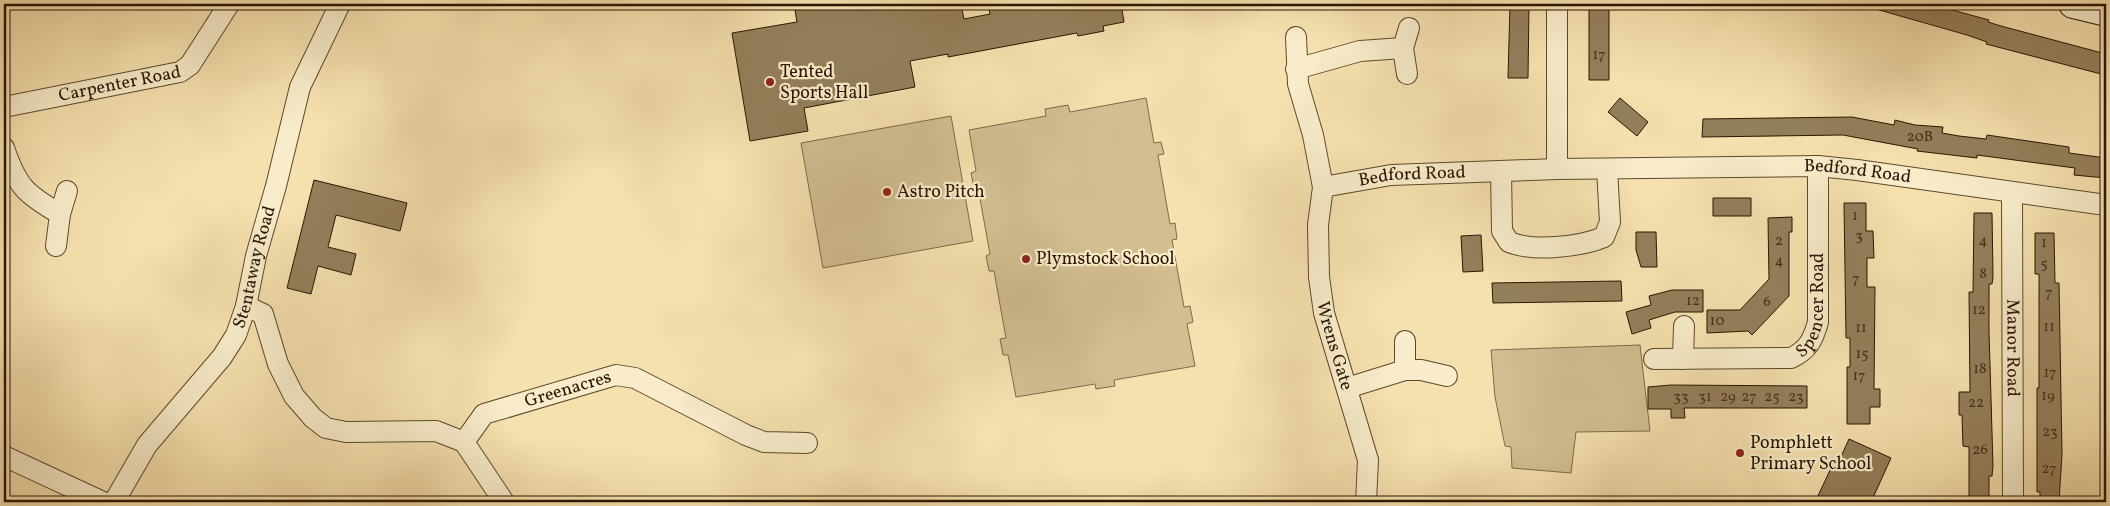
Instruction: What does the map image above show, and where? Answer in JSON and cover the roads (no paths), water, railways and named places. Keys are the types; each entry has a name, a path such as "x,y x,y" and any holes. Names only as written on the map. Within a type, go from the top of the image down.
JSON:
{"street":[{"name":"Carpenter Road","path":"4,107 180,72 190,65 230,4"},
{"name":"Stentaway Road","path":"114,502 146,445 222,357 236,335 246,306 256,256 276,186 300,87 340,4"},
{"path":"1557,4 1557,169"},
{"path":"2073,4 2106,12"},
{"path":"1407,74 1403,48 1409,28"},
{"name":"Wrens Gate","path":"1296,37 1296,69 1302,100 1313,135 1323,187 1318,225 1319,277 1324,313 1368,460 1366,502"},
{"path":"1296,69 1360,51 1403,48"},
{"path":"4,148 14,176 35,200 60,214"},
{"name":"Bedford Road","path":"1323,187 1391,175 1557,169 1818,166 2106,205"},
{"name":"Spencer Road","path":"1654,359 1791,358 1803,352 1812,341 1818,322 1818,166"},
{"path":"1501,172 1502,230 1509,242 1522,247 1588,244 1604,237 1610,222 1607,168"},
{"path":"56,246 60,214 66,191"},
{"name":"Manor Road","path":"2012,193 2013,502"},
{"path":"246,306 263,314 278,364 294,396 313,418 326,428 346,432 436,431 464,442 504,502"},
{"path":"1683,359 1684,326"},
{"path":"1405,341 1405,370"},
{"path":"1347,388 1405,370 1421,370 1447,376"},
{"name":"Greenacres","path":"464,442 484,414 616,375 635,378 755,439 764,442 807,443"},
{"path":"4,456 103,502"}],"place":[{"name":"Tented Sports Hall","path":"770,82"},
{"name":"Astro Pitch","path":"887,192"},
{"name":"Plymstock School","path":"1026,259"},
{"name":"Pomphlett Primary School","path":"1740,453"}]}
